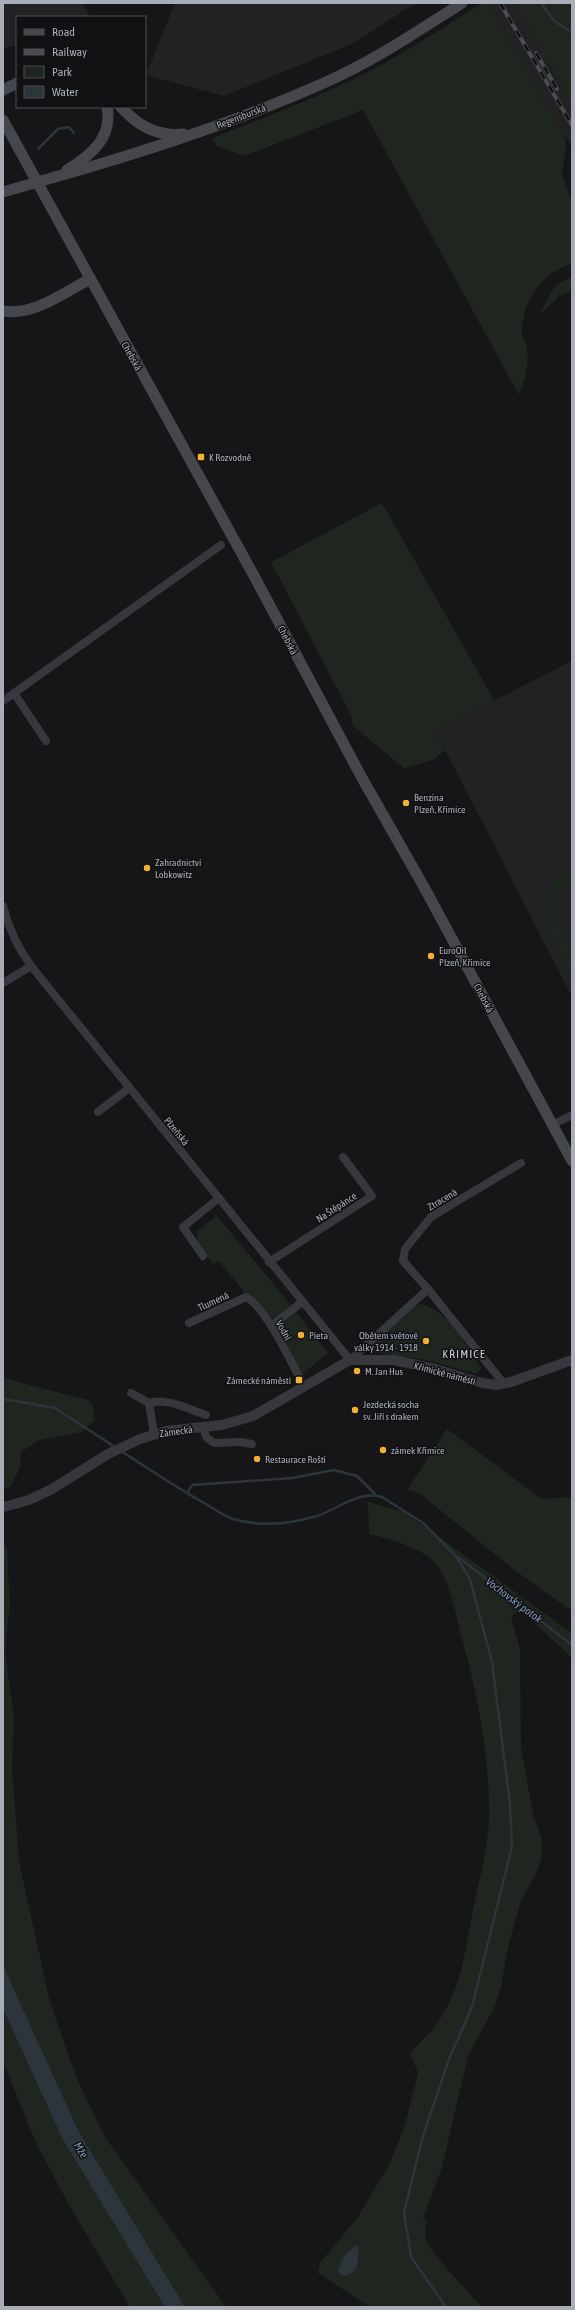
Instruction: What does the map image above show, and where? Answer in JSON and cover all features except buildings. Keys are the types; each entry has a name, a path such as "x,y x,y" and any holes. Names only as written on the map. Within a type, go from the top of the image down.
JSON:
{"main road":[{"name":"Regensburská","path":"75,168 208,128 327,82 380,55 462,3"},
{"path":"3,90 16,84"},
{"path":"3,192 55,177 75,168 95,150 102,140 108,120 107,108"},
{"path":"122,108 135,121 162,133 176,134 208,128"},
{"name":"Chebská","path":"3,120 253,574 362,778 424,887 572,1161"},
{"path":"3,311 19,312 36,307 90,280"}],"street":[{"path":"3,701 221,545"},
{"path":"14,693 46,741"},
{"name":"Plzeňská","path":"3,906 8,928 18,949 350,1360"},
{"path":"3,983 31,966"},
{"path":"98,1112 129,1088"},
{"path":"552,1125 572,1115"},
{"name":"Na Štěpánce","path":"270,1262 372,1196 343,1157"},
{"name":"Ztracená","path":"428,1288 403,1261 405,1249 431,1217 521,1164"},
{"path":"203,1256 183,1227 219,1198"},
{"path":"350,1360 428,1288 508,1383 572,1360"},
{"name":"Tlumená","path":"189,1323 246,1297"},
{"name":"Vodní","path":"246,1297 254,1301 271,1326 300,1378"},
{"path":"271,1326 302,1302"},
{"name":"Křimické náměstí","path":"350,1360 394,1360 430,1368 482,1383 508,1383"},
{"name":"Zámecká","path":"3,1506 29,1500 52,1489 98,1460 136,1440 154,1434 232,1423 253,1416 350,1360"},
{"path":"131,1393 149,1403 156,1401 166,1402 206,1415"},
{"path":"149,1403 154,1434"},
{"path":"203,1428 207,1438 214,1443 240,1442 252,1444"}],"shaded area":[{"path":"3,3 82,3 89,16 16,16 16,45 3,49"},
{"path":"175,3 416,3 352,44 224,96 146,75"},
{"path":"489,3 514,3 572,103 572,147"},
{"path":"572,661 572,997 435,730"}],"green space":[{"path":"482,3 489,3 565,135 566,147 562,175 572,202 572,264 552,273 544,280 536,288 526,307 523,318 522,332 527,350 527,367 525,379 519,395 363,110 244,156 216,146 212,138 265,118 352,80 402,53"},
{"path":"514,3 572,3 572,103"},
{"path":"572,278 572,291 560,295 540,315 548,298 556,287 560,283"},
{"path":"382,503 494,700 435,730 445,750 433,760 404,768 353,726 351,715 271,562"},
{"path":"572,873 572,881 560,889 554,897 552,906 557,925 572,957 572,974 551,933 546,919 544,905 547,892 556,881"},
{"path":"212,1210 291,1305 275,1318 268,1317 254,1299 245,1293 218,1260 214,1264 198,1247 197,1231 216,1216"},
{"path":"421,1304 431,1308 449,1321 463,1339 481,1368 477,1374 422,1359 365,1351 414,1307"},
{"path":"296,1312 328,1353 301,1375 277,1327"},
{"path":"3,1378 88,1400 92,1403 95,1420 82,1432 40,1440 21,1452 20,1468 10,1487 3,1489"},
{"path":"447,1429 542,1499 572,1497 572,1611 513,1569 419,1493 407,1490"},
{"path":"368,1502 404,1512 572,1633 572,1658 524,1613 516,1613 511,1617 520,1649 521,1748 533,1814 541,1837 542,1856 538,1870 521,1900 507,1952 501,1987 496,2004 468,2056 442,2167 423,2219 426,2218 426,2240 429,2246 481,2307 370,2307 318,2273 320,2263 357,2218 389,2165 404,2128 418,2073 410,2053 437,2023 448,2005 459,1979 483,1864 489,1818 489,1796 485,1750 478,1705 449,1589 445,1579 435,1563 422,1553 404,1544 369,1534"},
{"path":"3,1541 7,1548 10,1604 5,1652 14,1717 12,1768 19,1861 50,2002 77,2079 105,2137 226,2307 185,2307 79,2132 6,1972 3,1961"},
{"path":"3,2009 63,2140 165,2307 130,2307 69,2205 37,2145 3,2061"}],"water":[{"name":"Mže","path":"3,1961 6,1972 79,2132 185,2307 165,2307 63,2140 3,2009"},
{"path":"355,2245 358,2247 357,2266 353,2272 343,2276 338,2271 342,2259"}],"waterway":[{"path":"541,3 554,21 572,32"},
{"path":"38,149 58,129 69,127 74,133"},
{"path":"3,1399 55,1408 115,1447"},
{"path":"121,1451 174,1485 230,1518 254,1523 275,1524 296,1521 325,1513 357,1498 365,1496 382,1497 423,1523 456,1556 470,1579 492,1662 510,1804 512,1847 472,2007 449,2059 422,2139 404,2213 411,2257 446,2307"},
{"path":"187,1493 192,1485 292,1478 334,1470 357,1476 375,1494"},
{"name":"Vochovský potok","path":"458,1557 572,1645"}],"railway":[{"path":"500,3 572,125"},
{"path":"536,53 557,89"}],"place":[{"name":"K Rozvodně","path":"201,457"},
{"name":"Benzina Plzeň, Křimice","path":"406,803"},
{"name":"Zahradnictví Lobkowitz","path":"147,868"},
{"name":"EuroOil Plzeň, Křimice","path":"431,956"},
{"name":"Pieta","path":"301,1335"},
{"name":"Obětem světové války 1914 - 1918","path":"426,1341"},
{"name":"M. Jan Hus","path":"357,1371"},
{"name":"Zámecké náměstí","path":"299,1380"},
{"name":"Jezdecká socha sv. Jiří s drakem","path":"355,1410"},
{"name":"zámek Křimice","path":"383,1450"},
{"name":"Restaurace Roští","path":"257,1459"}],"district":[{"name":"KŘIMICE","path":"464,1354"}]}
